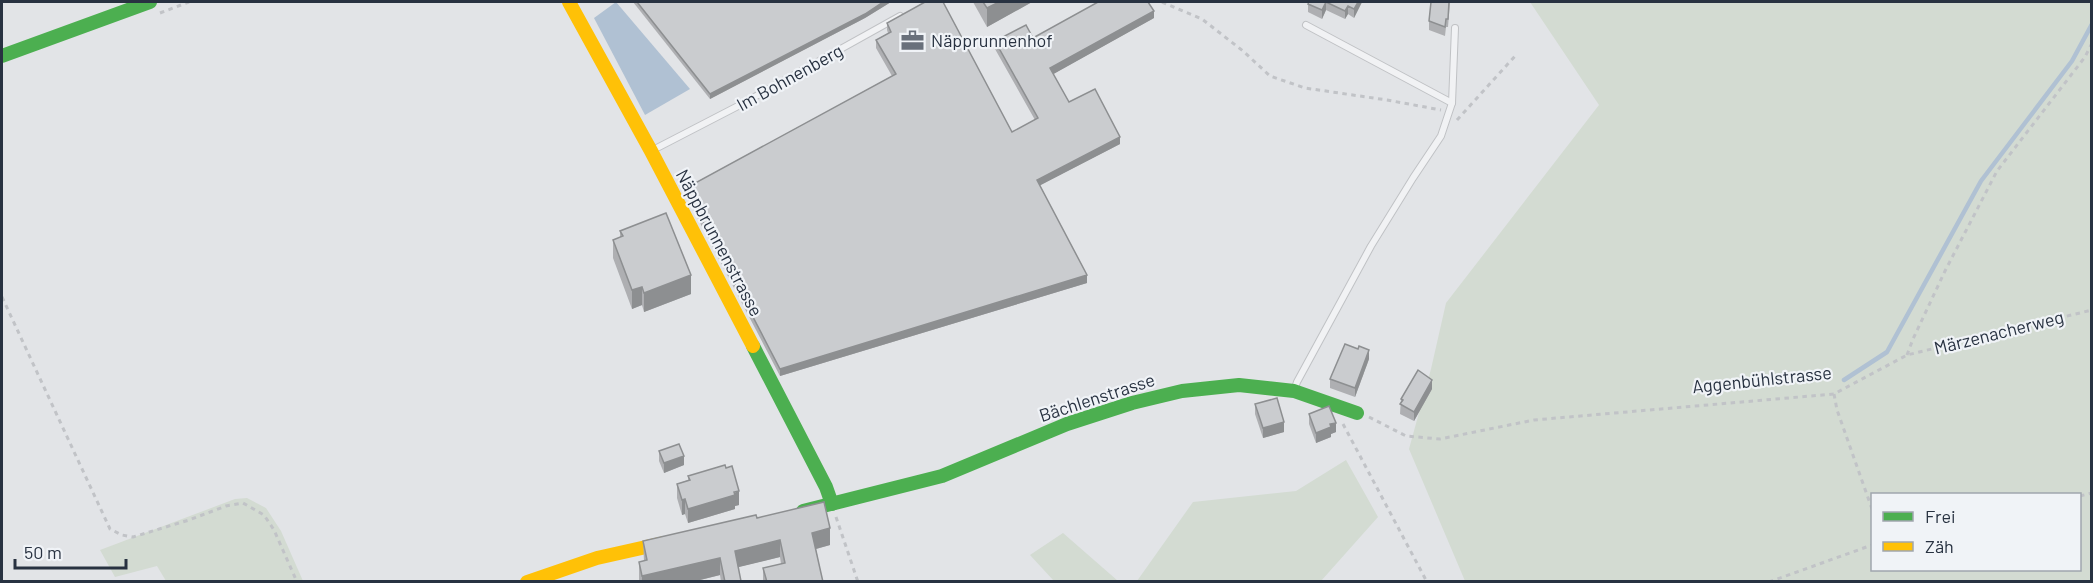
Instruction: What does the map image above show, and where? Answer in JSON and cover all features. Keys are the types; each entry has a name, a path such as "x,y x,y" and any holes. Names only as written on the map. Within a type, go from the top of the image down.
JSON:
{"street":[{"path":"2,56 150,2"},
{"name":"Näppbrunnenstrasse","path":"569,2 651,151 826,487 832,504"},
{"name":"Bächlenstrasse","path":"788,514 942,476 1066,424 1132,403 1182,391 1239,385 1294,391"},
{"path":"1294,391 1357,413"},
{"path":"527,582 597,558 676,540"}],"lane":[{"name":"Im Bohnenberg","path":"651,151 740,105 907,12"},
{"path":"1306,25 1452,103"},
{"path":"1294,391 1296,382 1371,246 1442,136 1452,103 1455,28"}],"path":[{"path":"1162,2 1202,19 1243,51 1270,76 1305,88 1449,112"},
{"path":"1907,355 1912,339 1945,271 1997,171 2085,57 2091,43"},
{"path":"1442,136 1516,55"},
{"path":"2,297 110,529 133,537 226,506 243,503 264,515 274,530 297,582"},
{"name":"Märzenacherweg","path":"1907,355 2091,310"},
{"name":"Aggenbühlstrasse","path":"1357,413 1406,436 1440,439 1534,420 1834,394 1907,355"},
{"path":"1834,394 1837,410 1871,505"},
{"path":"1343,408 1340,419 1427,582"},
{"path":"832,504 858,582"},
{"path":"1769,582 1871,544"}],"shaded area":[{"path":"1530,2 2091,2 2091,581 1465,581 1409,449 1446,303 1599,105"},
{"path":"1346,460 1378,517 1321,581 1137,581 1193,502 1296,491"},
{"path":"247,498 266,508 281,531 303,581 166,581 157,566 115,577 100,550 235,499"},
{"path":"1063,533 1118,581 1054,581 1030,555"}],"water":[{"path":"616,2 690,89 645,115 594,18"}],"building":[{"path":"637,2 883,2 865,14 710,94"},
{"path":"925,2 943,2 1012,132 1038,118 995,41 1026,25 1033,38 1098,2 1148,2 1154,11 1050,68 1069,102 1095,89 1120,137 1037,180 1087,275 780,369 686,188 896,74 876,40 891,32 887,23"},
{"path":"983,2 999,2 987,8"},
{"path":"1309,2 1326,2 1322,10 1308,4"},
{"path":"1326,2 1358,2 1354,9 1348,6 1345,11"},
{"path":"1431,2 1449,2 1445,27 1429,21"},
{"path":"666,213 691,275 644,293 642,287 632,290 613,240 623,236 620,231"},
{"path":"1345,344 1369,350 1355,388 1330,379"},
{"path":"1418,370 1432,380 1414,412 1400,404"},
{"path":"1277,398 1284,422 1263,428 1255,404"},
{"path":"1329,406 1336,423 1316,433 1309,414"},
{"path":"679,444 684,456 664,463 659,451"},
{"path":"725,465 726,468 732,466 739,491 734,492 735,495 688,509 685,499 682,500 677,484 690,480 688,476"},
{"path":"824,502 830,528 812,533 823,582 767,582 763,568 785,563 780,540 735,551 741,581 725,582 720,558 642,576 639,562 647,560 643,541"}],"waterway":[{"path":"1844,380 1887,352 1981,181 2072,61 2092,24"}],"traffic: fast":[{"path":"2,56 150,2"},
{"path":"753,346 826,487 832,504"},
{"path":"803,511 942,476 1067,424 1132,403 1182,391 1239,385 1294,391 1357,413"}],"traffic: slow":[{"path":"569,2 651,151 753,346"},
{"path":"527,582 597,558 664,543"}],"place":[{"name":"Näpprunnenhof","path":"913,41"}]}
